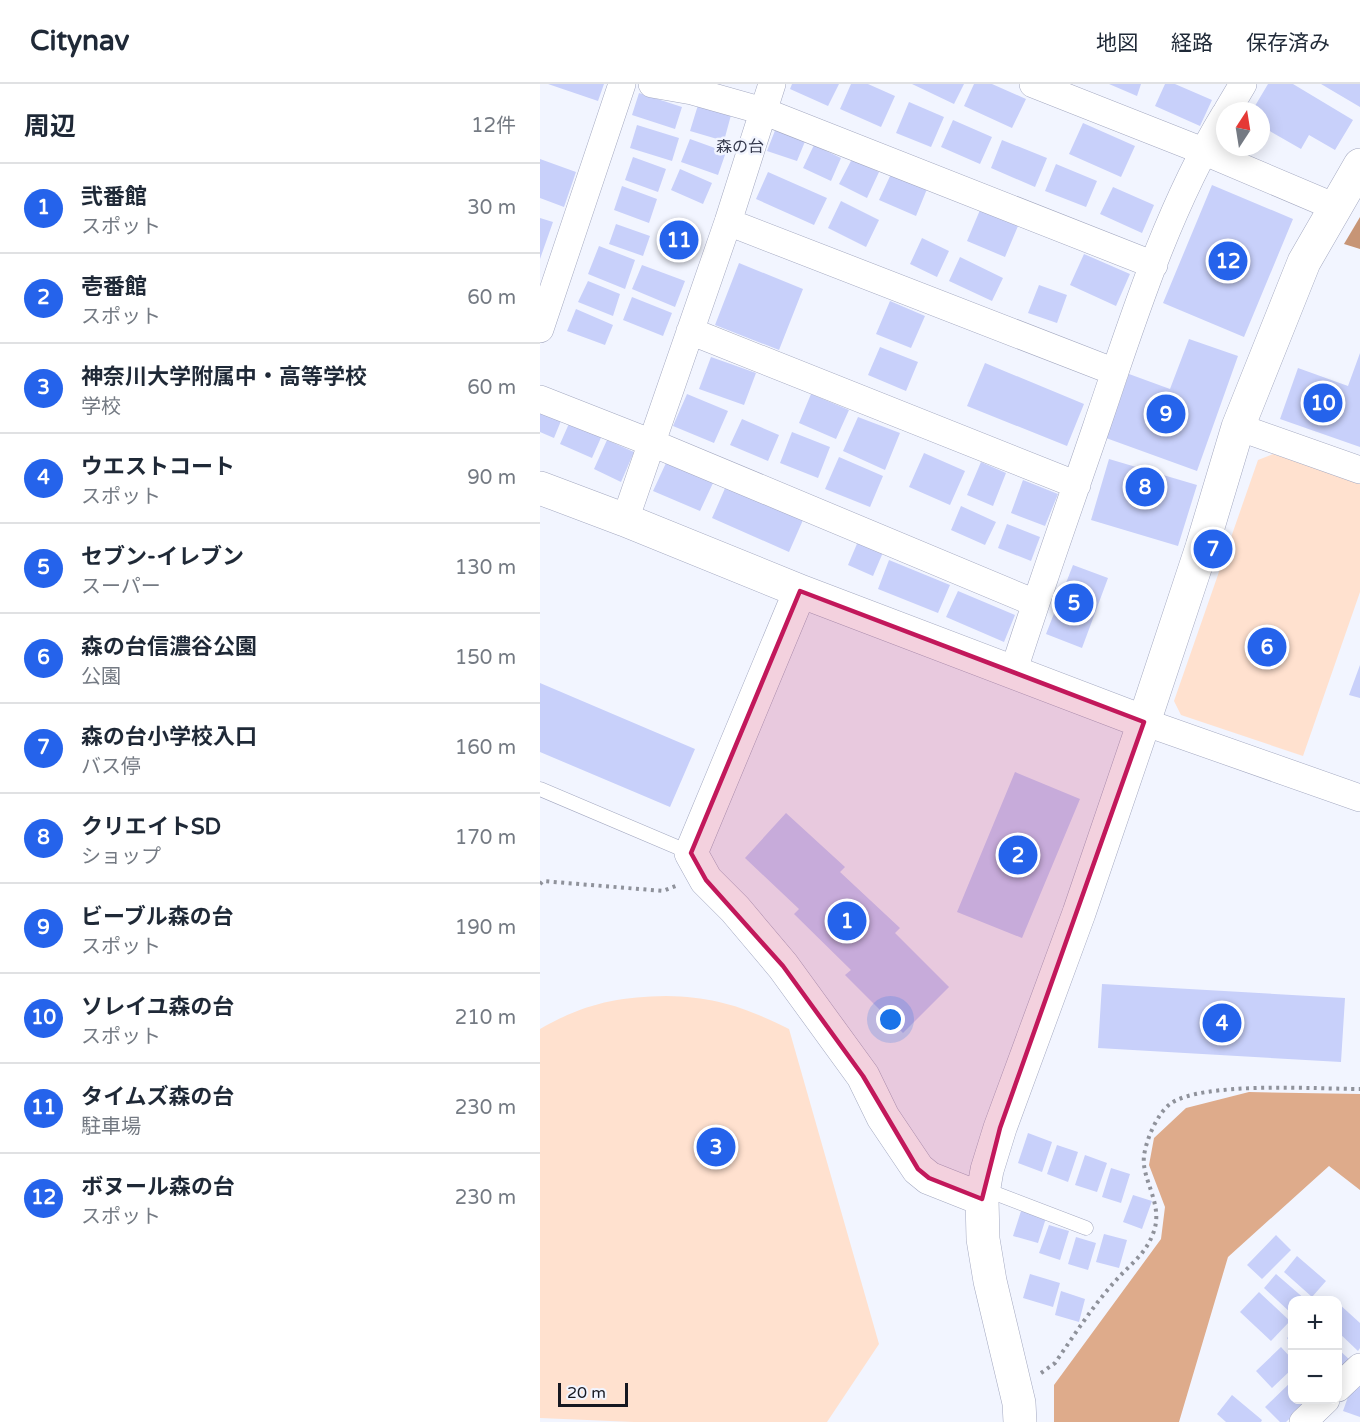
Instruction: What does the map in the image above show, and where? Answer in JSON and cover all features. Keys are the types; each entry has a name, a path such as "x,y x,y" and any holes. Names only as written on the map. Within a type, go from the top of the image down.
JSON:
{"street":[{"path":"540,329 622,84"},
{"path":"652,84 692,91 763,111 1154,265"},
{"path":"625,520 728,222 771,84"},
{"path":"1033,84 1203,151 1335,207"},
{"path":"1232,102 1243,84"},
{"path":"1013,673 1035,603 1154,265 1203,151 1216,129"},
{"path":"1020,1422 1019,1403 990,1281 983,1239 982,1194 1000,1128 1079,913 1144,722 1202,547 1238,427 1304,262 1360,165"},
{"path":"728,222 1115,372"},
{"path":"690,331 1077,485"},
{"path":"540,399 652,443 1035,603"},
{"path":"1238,427 1360,470"},
{"path":"540,488 1013,673 1360,798"},
{"path":"800,591 697,862 706,880 735,909 783,966 863,1076 883,1117 918,1168 929,1178 982,1194"},
{"path":"1342,1384 1360,1367"},
{"path":"1303,1422 1322,1404"}],"lane":[{"path":"540,789 697,862"},
{"path":"982,1194 1086,1228"}],"path":[{"path":"540,884 543,881 663,891 692,879 697,862"},
{"path":"1041,1373 1055,1363 1098,1302 1137,1260 1153,1235 1156,1206 1143,1159 1148,1137 1170,1104 1185,1097 1236,1088 1360,1089"}],"highlighted area":[{"path":"800,591 1144,722 1000,1128 982,1199 929,1178 918,1169 863,1076 783,966 706,880 691,853"}],"shaded area":[{"path":"1360,217 1360,249 1344,244"},
{"path":"1273,454 1360,482 1360,592 1303,756 1181,715 1174,701 1258,460"},
{"path":"666,996 715,1001 758,1015 789,1029 879,1344 827,1422 634,1422 540,1418 540,1029 571,1013 616,1000"},
{"path":"1249,1092 1360,1094 1360,1190 1329,1166 1228,1257 1179,1422 1054,1422 1054,1385 1161,1239 1165,1207 1149,1165 1154,1138 1186,1108"}],"building":[{"path":"548,84 604,84 598,101"},
{"path":"792,84 839,84 828,106 790,89"},
{"path":"851,84 868,84 895,96 881,127 840,109"},
{"path":"912,84 964,84 954,104"},
{"path":"974,84 992,84 1026,99 1012,128 964,106"},
{"path":"1109,84 1141,84 1137,96"},
{"path":"1165,84 1175,84 1212,100 1200,126 1155,106"},
{"path":"1268,84 1293,84 1353,120 1335,150 1309,135 1301,149 1270,131 1270,102 1257,102"},
{"path":"1321,84 1360,84 1360,107"},
{"path":"639,93 682,107 675,129 632,115"},
{"path":"909,102 944,117 931,147 896,133"},
{"path":"698,105 731,115 724,141 690,131"},
{"path":"953,120 992,137 980,164 941,147"},
{"path":"1083,123 1135,146 1121,177 1069,154"},
{"path":"637,125 679,138 672,161 630,148"},
{"path":"776,128 806,139 797,161 767,151"},
{"path":"690,139 726,152 718,175 681,162"},
{"path":"1002,140 1047,158 1035,187 991,168"},
{"path":"814,145 841,158 831,181 803,168"},
{"path":"633,157 666,169 658,192 625,180"},
{"path":"540,159 576,172 564,207 540,198"},
{"path":"852,159 879,172 867,198 839,184"},
{"path":"1056,164 1097,181 1086,207 1045,191"},
{"path":"680,169 712,183 703,204 671,190"},
{"path":"768,172 827,198 814,225 756,199"},
{"path":"891,174 927,189 916,216 879,200"},
{"path":"1212,185 1293,219 1244,337 1163,303"},
{"path":"622,186 657,199 649,223 614,210"},
{"path":"1113,187 1154,205 1142,233 1100,214"},
{"path":"841,201 879,220 866,247 828,228"},
{"path":"980,210 1018,226 1005,257 967,241"},
{"path":"540,218 553,222 540,259"},
{"path":"616,224 650,236 643,256 609,244"},
{"path":"922,238 949,251 937,277 910,264"},
{"path":"599,246 635,260 625,289 588,274"},
{"path":"1084,254 1130,274 1116,306 1070,285"},
{"path":"960,257 1003,278 992,301 949,281"},
{"path":"739,263 803,289 779,350 715,325"},
{"path":"642,265 685,281 675,307 632,289"},
{"path":"588,281 620,294 613,316 578,302"},
{"path":"1039,285 1067,295 1057,323 1028,313"},
{"path":"632,297 672,313 663,336 623,320"},
{"path":"890,301 925,316 911,348 876,334"},
{"path":"576,309 613,325 605,345 567,331"},
{"path":"1189,339 1238,356 1197,471 1106,438 1129,374 1170,389"},
{"path":"880,347 918,362 906,391 868,375"},
{"path":"1360,353 1360,447 1280,419 1298,368 1348,386"},
{"path":"711,357 756,373 744,405 699,389"},
{"path":"985,363 1084,404 1067,446 967,406"},
{"path":"687,394 728,411 714,443 673,426"},
{"path":"811,394 849,410 836,439 799,423"},
{"path":"540,406 563,416 554,438 540,432"},
{"path":"858,417 900,433 885,470 843,451"},
{"path":"571,419 603,433 592,458 560,444"},
{"path":"742,419 779,435 768,461 730,445"},
{"path":"792,432 830,447 818,478 780,463"},
{"path":"607,440 634,452 621,482 594,469"},
{"path":"924,453 965,471 950,505 909,487"},
{"path":"839,457 883,476 870,507 825,489"},
{"path":"1109,459 1197,485 1178,546 1091,520"},
{"path":"981,462 1006,473 993,506 967,495"},
{"path":"666,463 713,483 700,511 653,491"},
{"path":"1023,480 1058,494 1045,526 1011,513"},
{"path":"726,486 803,520 789,552 712,518"},
{"path":"961,506 996,522 985,545 951,530"},
{"path":"1007,524 1040,537 1031,561 998,548"},
{"path":"859,539 884,550 873,576 848,565"},
{"path":"889,560 950,585 938,613 878,589"},
{"path":"1073,565 1108,578 1082,648 1046,634"},
{"path":"958,591 1015,615 1004,642 946,617"},
{"path":"1360,665 1360,698 1349,695"},
{"path":"540,683 695,749 670,807 540,752"},
{"path":"1015,772 1080,799 1022,938 957,912"},
{"path":"786,813 845,867 840,872 900,928 895,933 949,987 903,1033 845,975 851,970 794,914 799,909 745,858"},
{"path":"1102,984 1345,998 1341,1062 1098,1048"},
{"path":"1028,1133 1052,1142 1042,1172 1018,1163"},
{"path":"1057,1145 1078,1152 1068,1182 1047,1174"},
{"path":"1085,1155 1107,1163 1097,1192 1075,1185"},
{"path":"1111,1168 1130,1174 1121,1203 1102,1197"},
{"path":"1133,1195 1152,1201 1142,1229 1123,1222"},
{"path":"1021,1211 1046,1218 1038,1243 1013,1236"},
{"path":"1049,1225 1069,1231 1060,1260 1039,1253"},
{"path":"1104,1234 1127,1240 1119,1268 1096,1262"},
{"path":"1276,1235 1291,1250 1262,1279 1247,1265"},
{"path":"1076,1237 1096,1243 1088,1270 1068,1264"},
{"path":"1297,1256 1326,1281 1311,1296 1284,1272"},
{"path":"1030,1274 1060,1283 1053,1307 1023,1298"},
{"path":"1276,1274 1301,1296 1288,1296 1288,1310 1264,1288"},
{"path":"1061,1291 1085,1299 1079,1322 1055,1315"},
{"path":"1259,1292 1288,1319 1288,1323 1271,1341 1240,1312"},
{"path":"1342,1307 1360,1323 1358,1351 1342,1336"},
{"path":"1281,1347 1288,1355 1288,1373 1272,1388 1256,1371"},
{"path":"1342,1353 1350,1360 1342,1369"},
{"path":"1354,1380 1360,1382 1360,1417 1343,1411"},
{"path":"1288,1385 1288,1404 1306,1404 1286,1422 1280,1422 1265,1407"},
{"path":"1232,1395 1262,1420 1261,1422 1226,1422 1217,1414"}],"place":[{"name":"タイムズ森の台","path":"679,240"},
{"name":"ボヌール森の台","path":"1228,261"},
{"name":"ソレイユ森の台","path":"1323,403"},
{"name":"ビーブル森の台","path":"1166,414"},
{"name":"クリエイトSD","path":"1145,487"},
{"name":"森の台小学校入口","path":"1213,549"},
{"name":"セブン-イレブン","path":"1074,603"},
{"name":"森の台信濃谷公園","path":"1267,647"},
{"name":"壱番館","path":"1018,855"},
{"name":"弐番館","path":"847,921"},
{"name":"ウエストコート","path":"1222,1023"},
{"name":"神奈川大学附属中・高等学校","path":"716,1147"}],"district":[{"name":"森の台","path":"740,146"}]}
